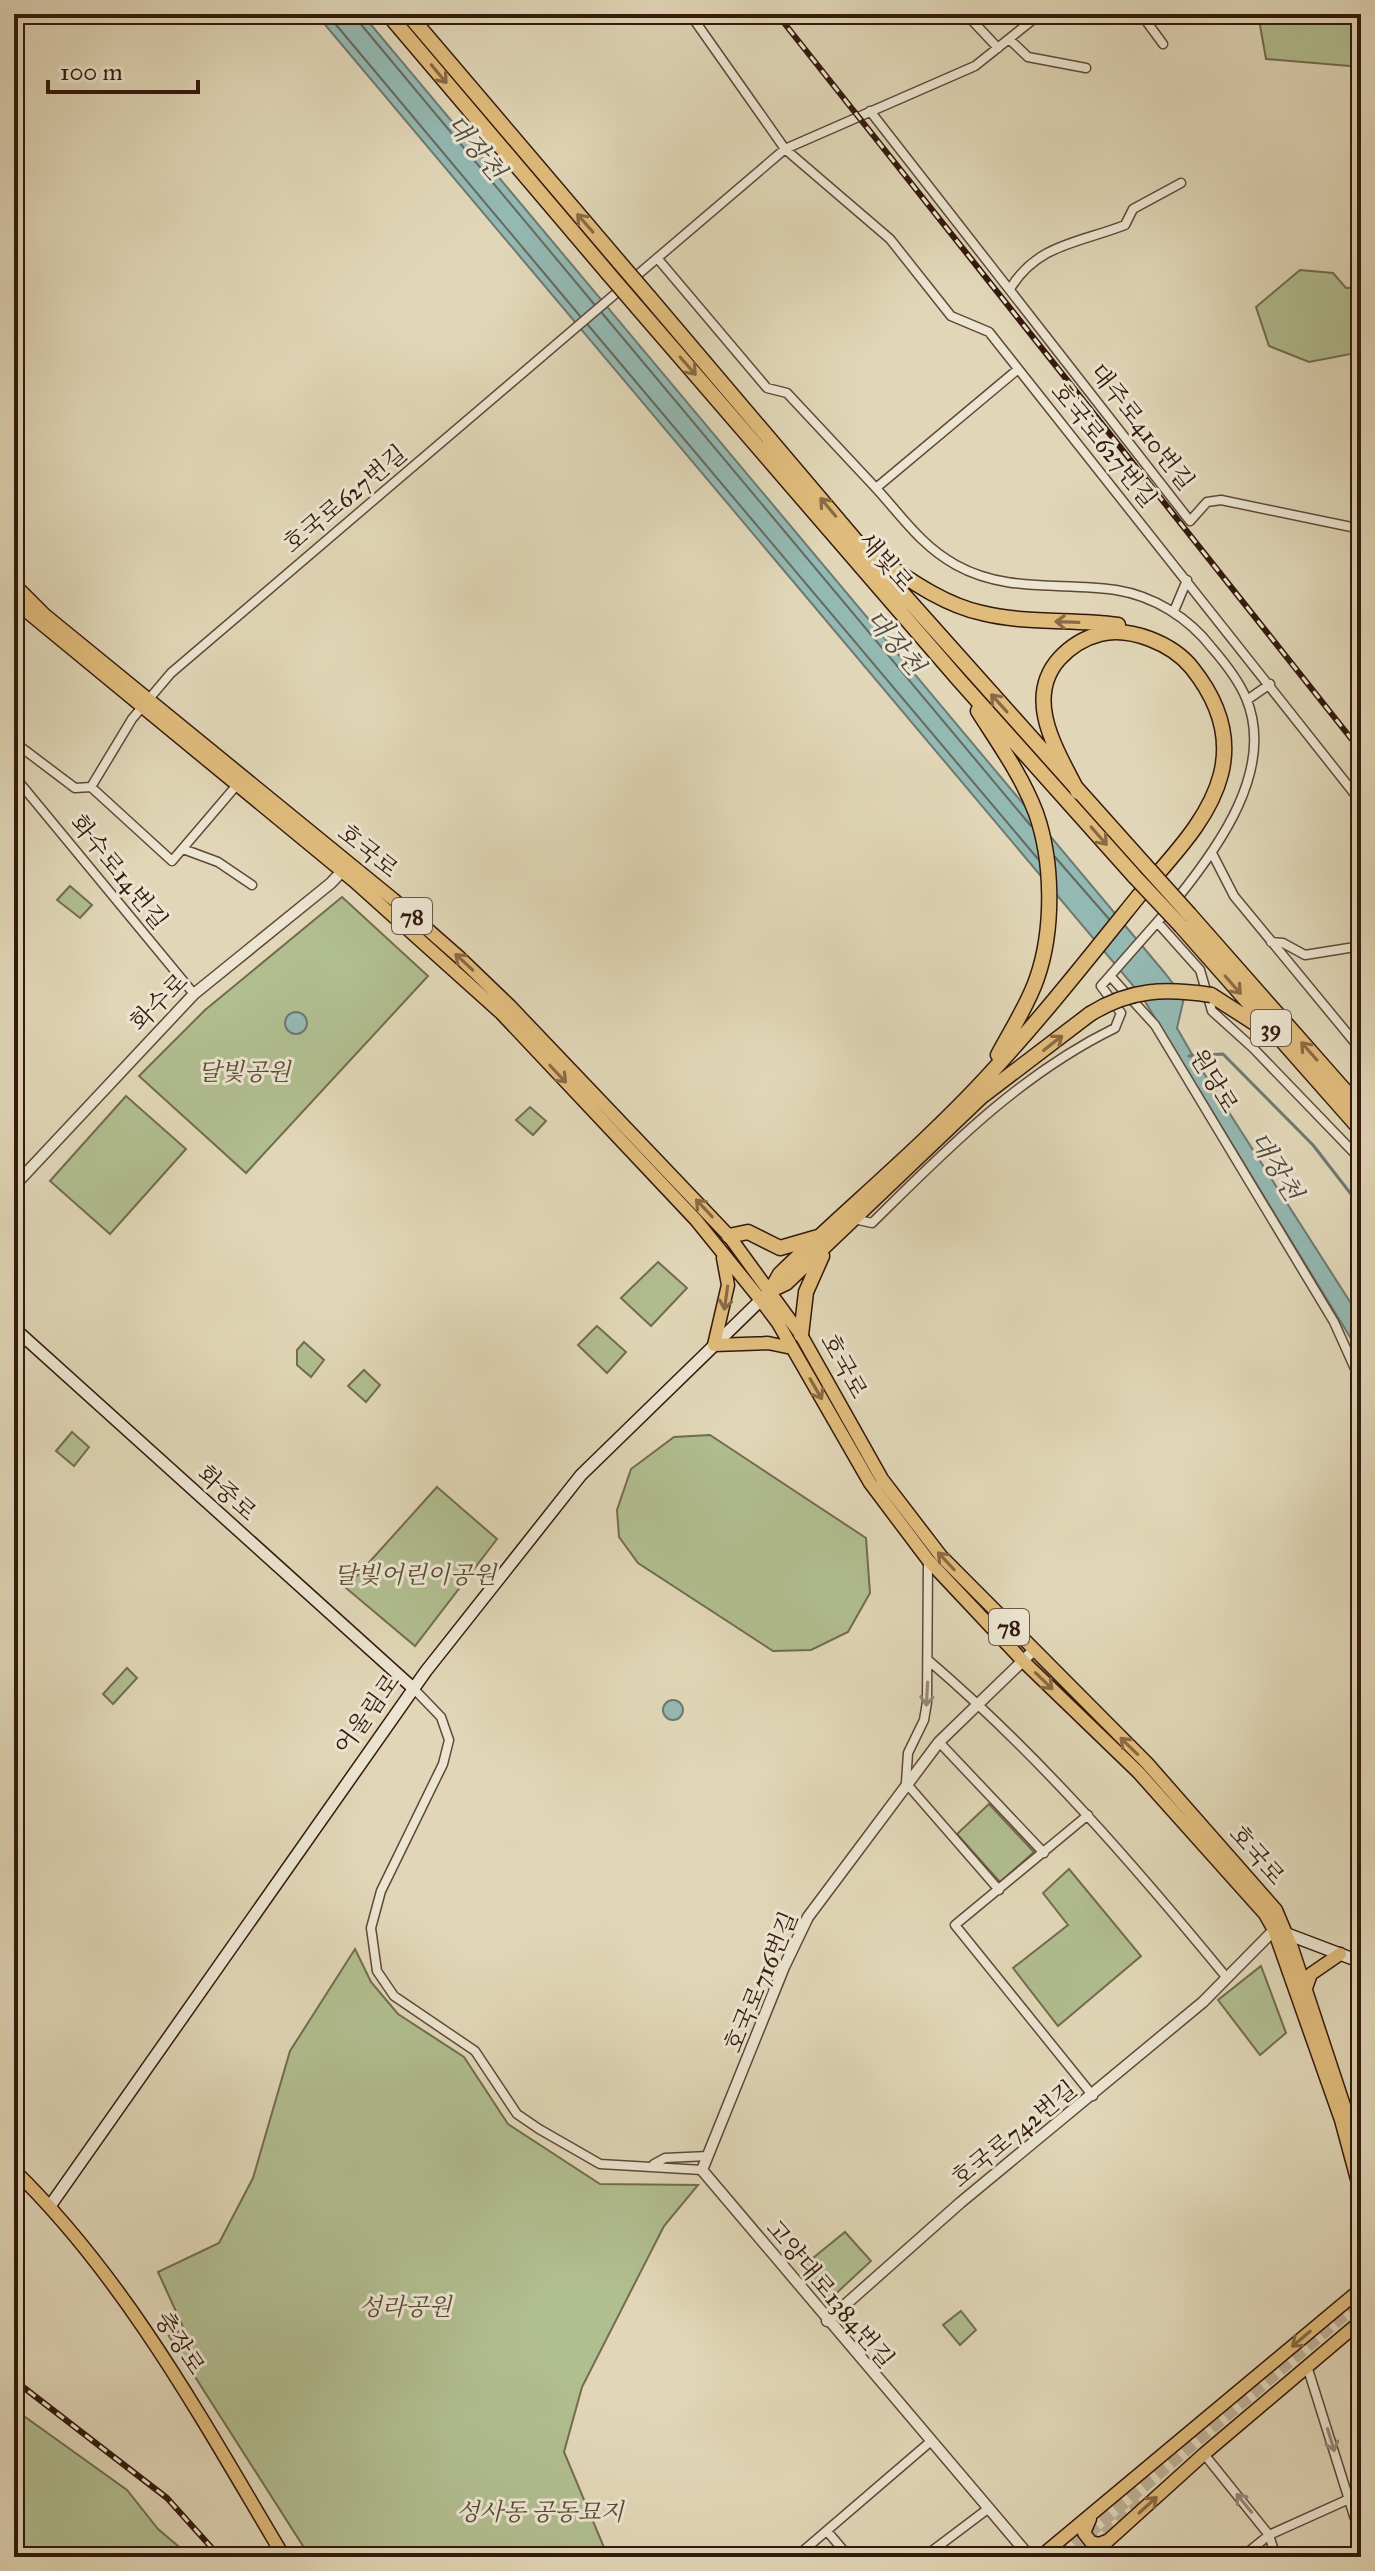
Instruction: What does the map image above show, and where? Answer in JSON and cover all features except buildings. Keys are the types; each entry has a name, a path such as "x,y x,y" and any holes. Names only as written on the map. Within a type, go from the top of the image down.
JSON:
{"highway":[{"name":"새빛로","path":"388,14 613,267 649,297 862,548 1145,865 1284,1043 1361,1130"},
{"name":"새빛로","path":"408,14 546,190"},
{"name":"새빛로","path":"613,267 637,307 959,680 1135,877 1186,921 1361,1109"},
{"path":"862,548 938,596 979,613 1026,620 1140,628 1191,656 1215,685 1229,718 1232,755 1228,780 1193,841 1142,897"},
{"path":"949,1127 1072,986 1142,897 1210,802 1221,774 1221,720 1208,688 1185,659 1154,640 1101,633 1073,645 1056,662 1046,681 1043,704 1049,733 1078,792"},
{"path":"959,680 1016,770 1037,815 1047,869 1045,944 1037,977 984,1080"},
{"path":"801,1335 806,1292 821,1242 984,1080 1072,986"},
{"path":"766,1294 780,1274 851,1218 981,1097 1090,1014 1130,994 1153,989 1211,995 1284,1043"},
{"path":"729,1236 748,1232 780,1248 821,1242"}],"main road":[{"name":"호국로","path":"14,584 236,786 345,867 501,1013 720,1250 766,1294 801,1335 882,1479 941,1556 1280,1932 1306,1988 1361,2157"},
{"name":"호국로","path":"14,601 345,867 509,1005 729,1236 766,1294 792,1348 870,1483 928,1560 1028,1656"},
{"path":"720,1250 728,1270 728,1285 714,1345 768,1343 792,1348"},
{"name":"어울림로","path":"50,2206 413,1688 581,1475 766,1294"},
{"name":"화중로","path":"14,1328 413,1688"},
{"name":"호국로","path":"1280,1932 1341,2120 1361,2194"},
{"path":"1280,1932 1361,1962"},
{"path":"1306,1988 1311,1974 1340,1954"},
{"name":"충장로","path":"14,2170 50,2206 140,2321 284,2557"},
{"path":"1040,2557 1361,2289"},
{"path":"1090,2557 1204,2454 1361,2321"},
{"path":"1096,2510 1084,2533 1091,2542 1099,2544 1110,2539"}],"street":[{"name":"호국로627번길","path":"690,14 785,149 890,239 951,316 989,332 1361,802"},
{"path":"697,24 702,14"},
{"path":"966,14 998,48"},
{"path":"851,1218 872,1223 999,1102 1085,1042 1115,1028 1121,1013 1101,986 1148,935 1213,855 1238,805 1250,766 1254,736 1247,700 1230,670 1205,638 1174,611 1117,590 1026,587 957,566 918,540 876,488 787,393 767,388 658,259 785,149 975,66 1040,14"},
{"path":"1141,14 1163,44"},
{"path":"1009,39 1028,57 1086,68"},
{"name":"대주로410번길","path":"870,111 1190,521 1207,502 1221,500 1361,529"},
{"path":"1010,289 1021,272 1058,245 1073,245 1125,225 1133,209 1181,183"},
{"name":"호국로627번길","path":"144,704 175,670 658,259"},
{"path":"876,488 1017,370"},
{"path":"1174,611 1187,580"},
{"path":"1247,700 1270,684"},
{"path":"91,787 144,704"},
{"path":"15,741 75,788 91,787 172,861 236,786"},
{"name":"화수로14번길","path":"14,776 194,994"},
{"path":"183,849 218,862 252,885"},
{"path":"1213,855 1234,896 1361,1050"},
{"name":"화수로","path":"14,1186 194,994 345,867"},
{"path":"1158,923 1200,970 1212,1011 1253,1048 1361,1160"},
{"path":"1271,942 1283,943 1305,955 1361,946"},
{"name":"원당로","path":"1113,975 1155,1025 1334,1322 1361,1382"},
{"path":"928,1560 928,1660 924,1720 908,1753 906,1783 999,1890"},
{"name":"호국로716번길","path":"702,2170 784,1967 808,1917 939,1742 1028,1656"},
{"path":"928,1660 978,1703 1088,1815 1227,1978"},
{"path":"413,1688 441,1717 449,1740 443,1764 381,1891 371,1928 377,1971 394,1996 475,2051 517,2114 600,2164 653,2164 702,2170"},
{"path":"939,1742 1044,1853"},
{"path":"1088,1815 955,1925 1093,2096"},
{"name":"호국로742번길","path":"827,2321 960,2203 1093,2096 1280,1932"},
{"path":"653,2164 665,2158 708,2156"},
{"name":"고양대로1384번길","path":"702,2170 1030,2557"},
{"path":"1307,2366 1361,2538"},
{"path":"796,2557 930,2442"},
{"path":"1204,2454 1269,2535 1276,2557"},
{"path":"1242,2557 1269,2535 1349,2499"},
{"path":"924,2557 989,2508"},
{"path":"827,2531 849,2557"}],"green space":[{"path":"1258,14 1361,14 1361,67 1266,59"},
{"path":"1300,270 1333,273 1346,288 1361,287 1361,352 1309,362 1269,346 1256,307"},
{"path":"70,886 92,905 80,918 57,900"},
{"name":"달빛공원","path":"342,897 428,976 246,1173 139,1076 205,1010"},
{"path":"126,1096 186,1149 110,1234 50,1181"},
{"path":"530,1107 546,1121 533,1135 516,1120"},
{"path":"658,1262 687,1288 651,1326 621,1298"},
{"path":"597,1326 626,1352 607,1373 578,1345"},
{"path":"304,1342 324,1360 311,1377 297,1365 297,1350"},
{"path":"364,1370 380,1385 366,1402 348,1386"},
{"path":"72,1432 89,1447 74,1466 56,1451"},
{"path":"710,1435 866,1538 870,1593 848,1632 811,1650 773,1651 638,1563 619,1537 617,1510 631,1469 674,1437"},
{"name":"달빛어린이공원","path":"437,1487 497,1539 415,1646 346,1588"},
{"path":"127,1668 137,1678 113,1704 103,1694"},
{"path":"989,1804 1034,1852 1000,1882 957,1834"},
{"path":"1069,1869 1141,1956 1058,2026 1013,1968 1068,1925 1043,1893"},
{"name":"성라공원","path":"355,1949 371,1982 398,2014 464,2057 508,2124 600,2184 698,2185 664,2226 582,2387 564,2452 608,2557 310,2557 169,2336 184,2329 158,2272 219,2243 253,2178 290,2051"},
{"path":"1261,1966 1286,2033 1260,2055 1218,2000"},
{"path":"845,2232 871,2261 829,2300 802,2267"},
{"path":"961,2311 976,2330 960,2345 943,2325"},
{"path":"14,2409 127,2490 158,2529 191,2557 14,2557"}],"water":[{"path":"316,14 362,14 1164,972 1184,998 1177,1028 1361,1319 1361,1355 1141,995"},
{"path":"296,1012 307,1023 296,1034 285,1023"},
{"path":"673,1700 680,1703 683,1710 680,1717 673,1720 666,1717 663,1710 666,1703"}],"waterway":[{"path":"1189,1056 1223,1054 1313,1145 1361,1207"}],"tunnel":[{"path":"1061,2557 1361,2301"},
{"path":"1077,2557 1145,2500"}],"railway":[{"path":"777,14 1361,751"},
{"path":"14,2380 167,2498 220,2557"}],"water label":[{"name":"대장천","path":"476,147"},
{"name":"대장천","path":"895,642"},
{"name":"대장천","path":"1276,1166"}],"park label":[{"name":"성사동 공동묘지","path":"540,2512"}]}
